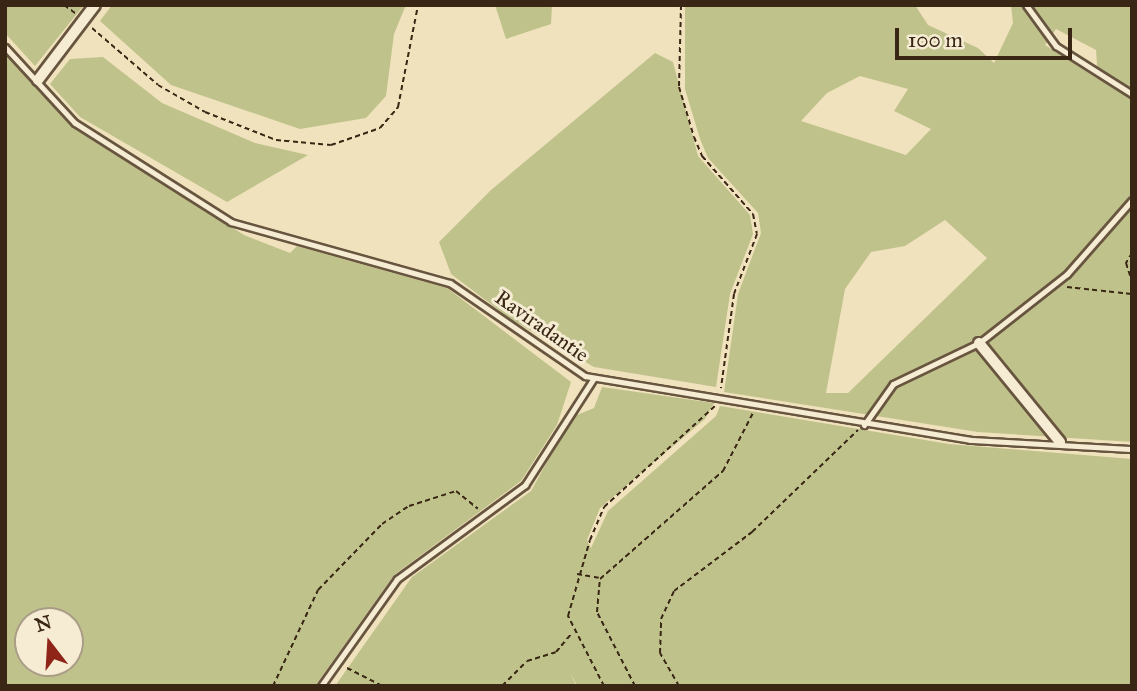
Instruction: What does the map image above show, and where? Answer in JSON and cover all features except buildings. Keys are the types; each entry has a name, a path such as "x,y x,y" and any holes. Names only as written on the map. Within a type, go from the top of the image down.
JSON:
{"street":[{"path":"38,80 95,5"},
{"path":"979,343 1060,442"}],"lane":[{"path":"1026,5 1056,46 1132,94"},
{"name":"Raviradantie","path":"5,47 75,123 231,222 450,283 594,378 760,404 864,425 970,440 1060,442 1132,449"},
{"path":"864,425 893,384 979,343 1052,286 1132,200"},
{"path":"321,686 338,654 397,579 482,517 543,463 594,378"}],"path":[{"path":"64,5 158,85 205,112 276,139 331,145 380,128 398,107 418,5"},
{"path":"604,686 573,632 568,603 577,574 604,508 709,418 720,398 734,294 757,234 753,214 702,156 694,137 679,87 681,5"},
{"path":"1132,253 1126,262 1132,282"},
{"path":"1052,286 1132,294"},
{"path":"635,686 597,612 600,579 723,471 760,404"},
{"path":"679,686 660,653 661,620 674,591 752,532 864,425"},
{"path":"273,686 318,590 382,524 456,491 482,517"},
{"path":"577,574 600,579"},
{"path":"502,686 527,661 556,652 573,632"},
{"path":"338,654 349,672 382,686"}],"green space":[{"path":"5,5 84,5 35,66 5,33"},
{"path":"112,5 406,5 394,34 386,96 366,118 300,129 171,85 100,21"},
{"path":"495,5 552,5 551,24 506,39"},
{"path":"685,5 915,5 928,25 978,48 994,63 1013,23 1011,5 1132,5 1132,442 978,432 724,392 738,294 761,233 758,213 708,158 685,89","holes":["1056,29 1096,50 1098,79 1045,45","860,76 908,89 894,111 931,129 906,155 801,121 827,93","945,220 987,258 848,393 826,393 845,289 871,252 905,246"]},
{"path":"655,53 673,62 698,156 750,215 753,234 730,294 716,387 594,367 512,320 451,274 439,242 491,190"},
{"path":"5,54 72,127 244,235 290,253 297,246 447,288 571,382 557,425 521,481 394,575 315,686 5,686"},
{"path":"103,57 162,103 255,143 308,155 227,202 80,117 50,84 70,59"},
{"path":"602,387 714,403 705,419 600,508 587,540 591,548 608,511 716,416 720,406 949,444 1132,459 1132,686 577,686 570,672 576,686 335,686 412,577 531,491 572,417 594,408"}]}
